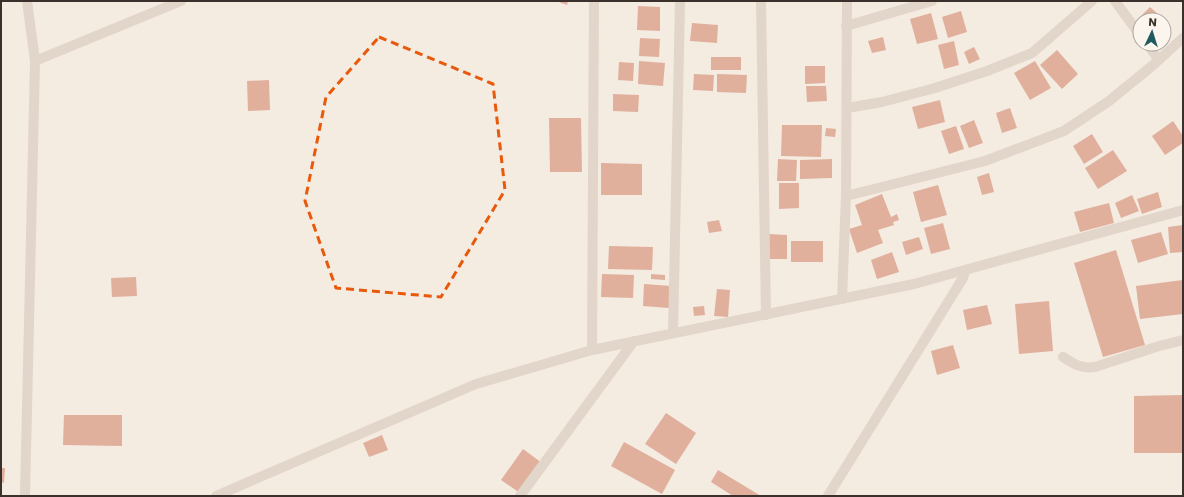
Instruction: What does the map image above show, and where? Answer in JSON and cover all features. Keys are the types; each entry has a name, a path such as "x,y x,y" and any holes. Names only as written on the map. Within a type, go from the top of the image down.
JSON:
{"street":[{"path":"25,496 35,61 27,1"},
{"path":"35,61 181,1"},
{"path":"592,350 594,1"},
{"path":"673,333 680,1"},
{"path":"761,1 766,315"},
{"path":"842,299 846,196 847,1"},
{"path":"846,26 932,1"},
{"path":"847,108 882,102 935,88 987,71 1032,53 1092,1"},
{"path":"1115,1 1132,24"},
{"path":"846,196 985,161 1064,131 1109,102 1183,38"},
{"path":"1152,52 1159,60"},
{"path":"216,496 476,384 592,350 914,284 1183,210"},
{"path":"828,496 963,278 965,270"},
{"path":"1062,357 1078,366 1086,368 1095,367 1159,346 1183,340"},
{"path":"520,496 634,341"}],"highlighted area":[{"path":"379,37 493,84 505,190 441,297 336,288 305,201 326,97"}],"building":[{"path":"556,1 568,1 567,5"},
{"path":"638,6 660,7 660,31 637,30"},
{"path":"1150,7 1156,12 1145,12"},
{"path":"961,11 967,32 948,38 942,17"},
{"path":"931,13 938,39 917,44 910,19"},
{"path":"692,23 718,25 717,43 690,41"},
{"path":"883,37 886,50 872,53 868,41"},
{"path":"640,38 660,39 659,57 639,56"},
{"path":"954,41 959,65 944,69 938,45"},
{"path":"974,47 980,59 969,64 964,52"},
{"path":"1057,50 1078,74 1062,89 1040,65"},
{"path":"711,57 741,57 741,70 711,70"},
{"path":"639,61 665,63 663,86 638,84"},
{"path":"1035,61 1051,88 1030,100 1014,73"},
{"path":"619,62 634,63 633,81 618,80"},
{"path":"805,66 825,66 825,83 805,84"},
{"path":"694,74 714,75 713,91 693,90"},
{"path":"717,74 747,75 746,93 717,92"},
{"path":"269,80 270,110 248,111 247,81"},
{"path":"806,86 826,86 827,101 807,102"},
{"path":"613,94 639,95 638,112 613,111"},
{"path":"940,100 945,122 918,129 912,107"},
{"path":"1010,108 1017,128 1002,133 996,113"},
{"path":"549,118 581,118 582,172 550,172"},
{"path":"974,120 983,143 969,148 960,126"},
{"path":"1173,121 1183,136 1183,143 1165,155 1152,136"},
{"path":"782,125 822,125 821,157 781,156"},
{"path":"956,126 964,149 949,154 941,131"},
{"path":"826,128 836,129 835,137 825,136"},
{"path":"1092,134 1103,152 1084,164 1073,146"},
{"path":"1113,150 1127,171 1098,189 1085,168"},
{"path":"778,159 797,160 796,181 777,181"},
{"path":"832,159 832,178 800,179 800,160"},
{"path":"601,163 642,164 642,195 601,195"},
{"path":"989,173 994,192 982,195 977,177"},
{"path":"779,183 799,183 799,208 779,209"},
{"path":"938,185 947,215 921,222 913,192"},
{"path":"1158,192 1162,207 1142,214 1137,199"},
{"path":"882,194 891,217 897,214 899,220 893,222 894,225 878,230 883,243 857,253 849,229 862,225 855,205"},
{"path":"1132,195 1139,211 1121,218 1115,203"},
{"path":"1109,203 1114,223 1080,232 1074,212"},
{"path":"719,220 722,231 709,233 707,222"},
{"path":"943,223 950,249 931,254 924,228"},
{"path":"1183,225 1183,252 1170,253 1168,227"},
{"path":"1161,232 1168,254 1138,263 1131,240"},
{"path":"769,234 787,235 787,259 769,259"},
{"path":"919,237 923,249 906,255 902,242"},
{"path":"791,241 823,241 823,262 791,262"},
{"path":"609,246 653,247 652,270 608,269"},
{"path":"1116,250 1145,345 1103,357 1074,263"},
{"path":"892,252 899,272 877,279 871,260"},
{"path":"602,274 634,275 633,298 601,297"},
{"path":"651,274 665,275 665,280 651,279"},
{"path":"136,277 137,296 112,297 111,278"},
{"path":"1183,280 1183,314 1140,319 1136,286"},
{"path":"644,284 671,286 669,308 643,306"},
{"path":"717,289 730,290 728,317 714,316"},
{"path":"1049,301 1053,351 1019,354 1015,304"},
{"path":"987,305 992,324 967,330 963,310"},
{"path":"704,306 705,315 694,316 693,307"},
{"path":"953,345 960,368 937,375 931,351"},
{"path":"1183,395 1183,453 1134,453 1134,396"},
{"path":"666,413 696,433 676,464 645,444"},
{"path":"64,415 122,415 122,446 63,445"},
{"path":"382,435 388,450 369,457 363,443"},
{"path":"624,442 675,470 662,494 611,466"},
{"path":"523,449 542,463 520,493 501,480"},
{"path":"1,468 5,468 4,483 1,482"},
{"path":"718,470 761,496 733,496 711,482"}]}
